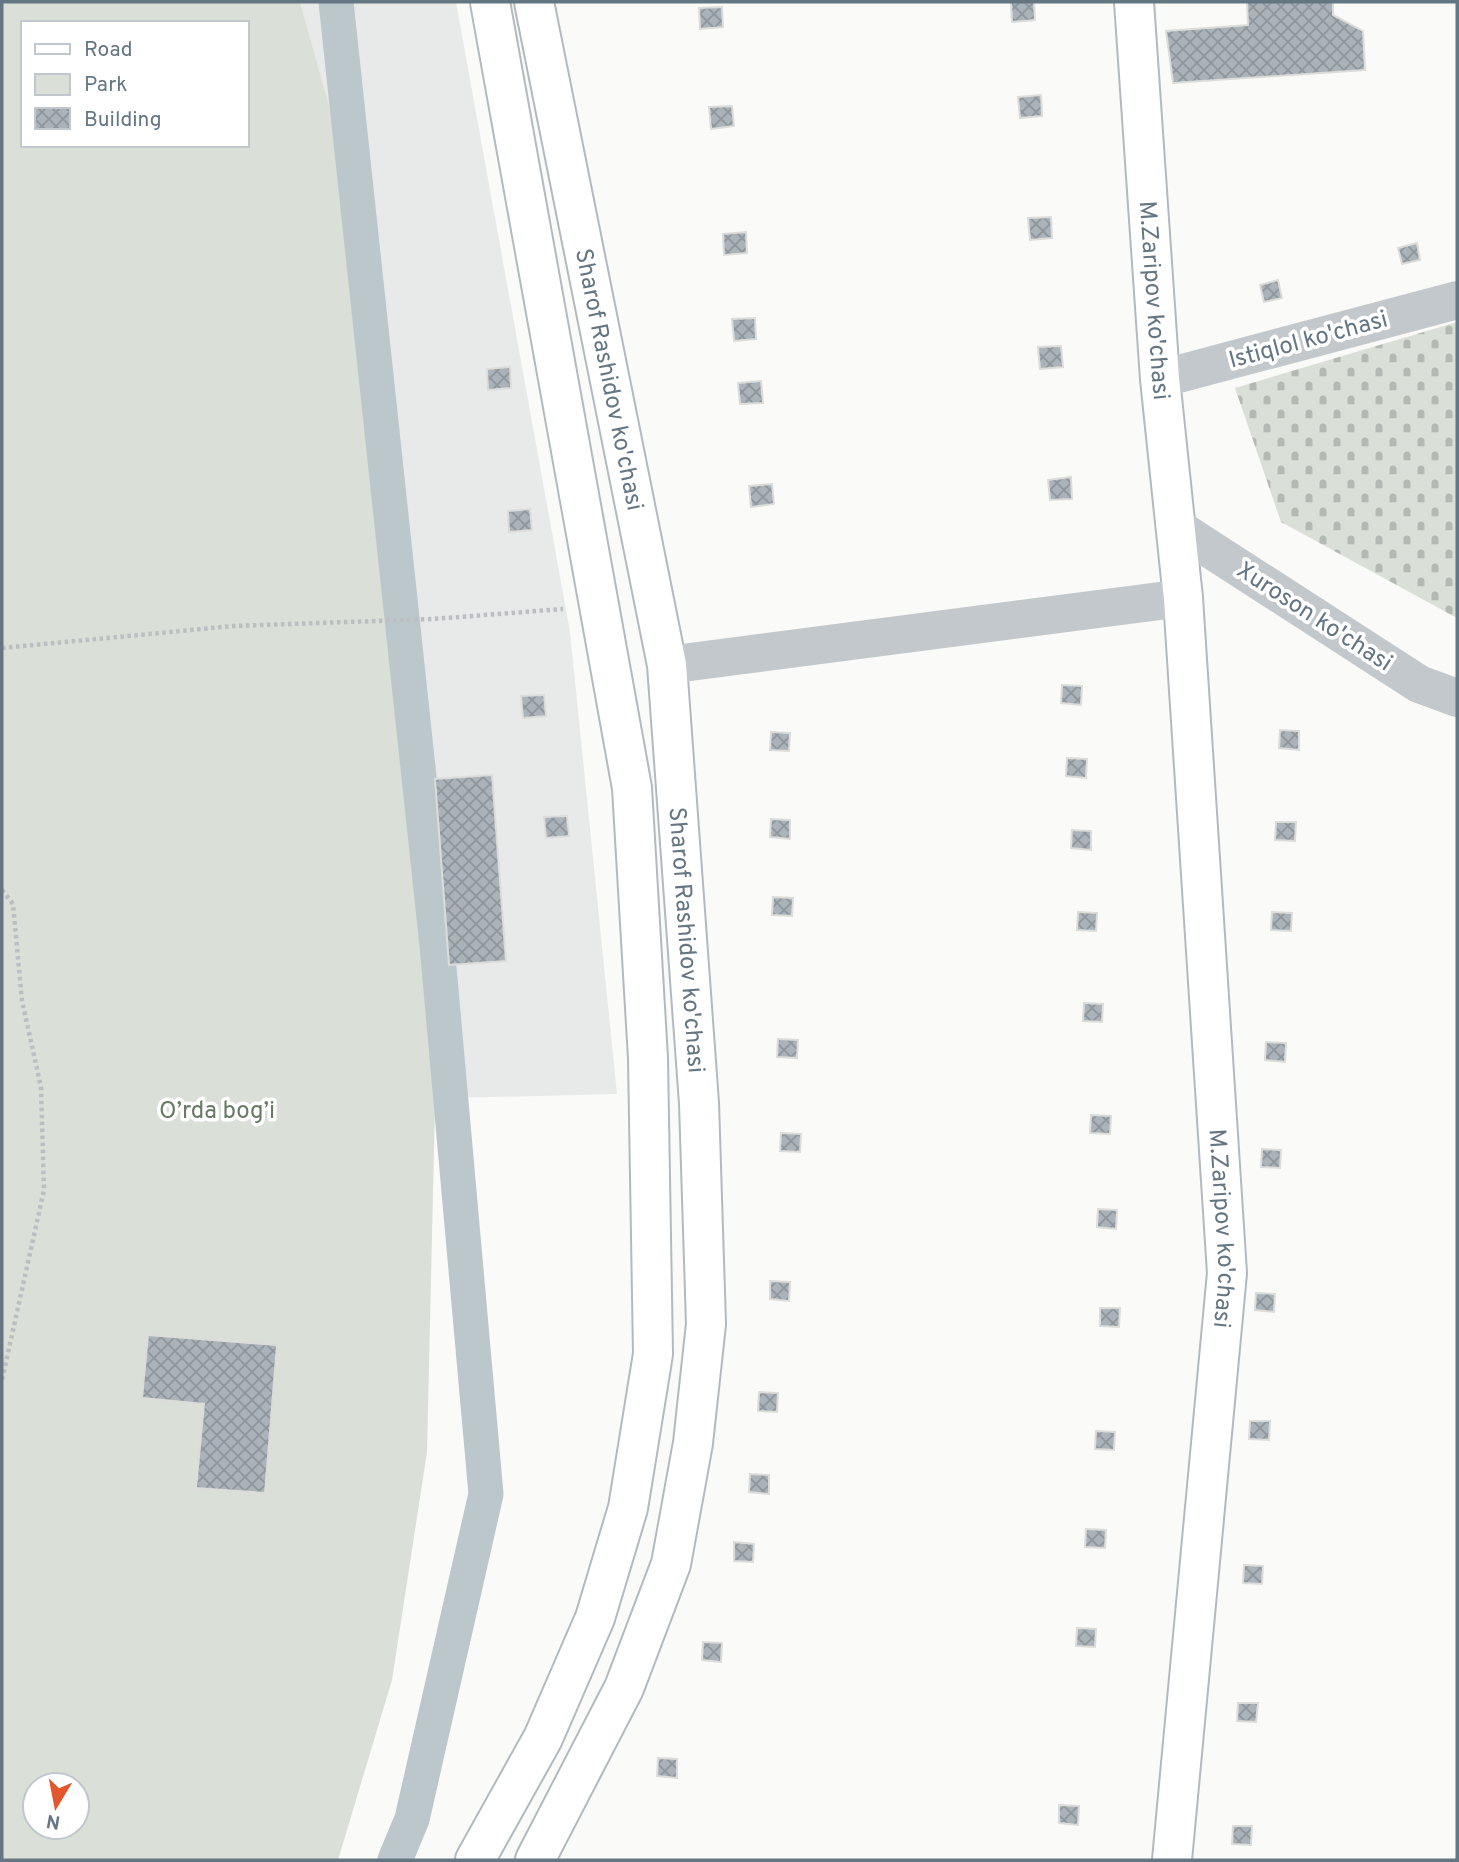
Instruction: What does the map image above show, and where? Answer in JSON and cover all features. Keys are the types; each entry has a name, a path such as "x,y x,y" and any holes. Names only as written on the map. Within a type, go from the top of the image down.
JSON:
{"street":[{"path":"475,1860 543,1738 595,1618 628,1507 653,1354 648,1044 632,788 490,2"},
{"name":"Sharof Rashidov ko'chasi","path":"534,2 667,666 699,1103 706,1324 693,1443 671,1564 624,1688 535,1860"},
{"name":"M.Zaripov ko'chasi","path":"1134,2 1160,379 1183,598 1227,1273 1172,1860"},
{"name":"Istiqlol ko'chasi","path":"1160,379 1457,300"},
{"name":"Xuroson ko'chasi","path":"1176,527 1419,684 1457,698"},
{"path":"612,672 1183,598"}],"path":[{"path":"2,648 233,626 433,619 600,607"},
{"path":"2,890 13,904 22,1001 41,1087 44,1190 2,1380"}],"shaded area":[{"path":"300,2 456,2 570,632 617,1094 452,1098 437,1019 412,767 336,130"}],"green space":[{"name":"O’rda bog’i","path":"2,2 300,2 336,130 382,541 412,767 437,1019 427,1452 392,1680 338,1860 2,1860"},
{"path":"1457,322 1457,618 1281,522 1235,388"}],"building":[{"path":"1011,2 1034,2 1035,20 1012,22"},
{"path":"1247,2 1333,2 1333,15 1363,31 1365,70 1173,83 1166,31 1248,25"},
{"path":"722,7 723,27 700,29 699,8"},
{"path":"1041,95 1042,116 1020,118 1018,97"},
{"path":"732,106 734,126 711,129 709,107"},
{"path":"1051,217 1052,238 1030,240 1028,218"},
{"path":"746,232 747,253 724,255 723,234"},
{"path":"1417,243 1420,260 1402,264 1398,248"},
{"path":"1278,280 1282,298 1264,302 1260,285"},
{"path":"755,318 756,339 734,341 732,319"},
{"path":"1061,346 1063,367 1040,369 1038,347"},
{"path":"510,367 511,388 488,390 487,369"},
{"path":"761,381 763,403 740,404 738,383"},
{"path":"1071,477 1072,499 1050,500 1048,480"},
{"path":"772,484 774,504 751,507 749,486"},
{"path":"530,509 532,530 509,532 508,511"},
{"path":"1062,685 1082,686 1081,705 1061,703"},
{"path":"544,695 546,716 523,718 521,696"},
{"path":"1280,730 1299,731 1299,750 1279,748"},
{"path":"771,732 790,733 789,751 770,750"},
{"path":"1067,758 1087,759 1086,778 1066,776"},
{"path":"492,775 506,961 449,965 435,779"},
{"path":"567,816 569,836 546,838 544,817"},
{"path":"771,819 790,820 790,839 770,837"},
{"path":"1276,822 1296,822 1295,841 1275,840"},
{"path":"1072,830 1091,831 1091,850 1071,848"},
{"path":"773,897 793,898 792,916 772,915"},
{"path":"1078,912 1097,913 1096,931 1077,930"},
{"path":"1272,912 1292,913 1291,931 1271,930"},
{"path":"1084,1003 1103,1004 1102,1022 1083,1021"},
{"path":"778,1039 798,1040 797,1058 777,1057"},
{"path":"1266,1042 1286,1043 1285,1062 1265,1060"},
{"path":"1091,1115 1111,1116 1110,1134 1090,1133"},
{"path":"781,1133 801,1134 800,1152 780,1151"},
{"path":"1262,1149 1281,1150 1280,1168 1261,1167"},
{"path":"1098,1209 1117,1210 1116,1229 1097,1227"},
{"path":"770,1281 790,1282 789,1301 770,1299"},
{"path":"1256,1293 1275,1294 1274,1312 1255,1310"},
{"path":"1100,1308 1120,1308 1119,1327 1100,1326"},
{"path":"148,1335 277,1345 265,1493 196,1488 204,1404 142,1398"},
{"path":"759,1392 778,1393 777,1412 758,1411"},
{"path":"1250,1421 1270,1421 1269,1440 1249,1439"},
{"path":"1096,1431 1115,1432 1114,1450 1095,1449"},
{"path":"750,1474 769,1475 769,1494 749,1492"},
{"path":"1086,1529 1106,1530 1105,1548 1085,1547"},
{"path":"734,1542 754,1544 753,1562 734,1561"},
{"path":"1244,1565 1263,1566 1262,1584 1243,1583"},
{"path":"1077,1628 1096,1629 1095,1647 1076,1646"},
{"path":"703,1642 722,1643 721,1662 702,1660"},
{"path":"1238,1703 1258,1703 1256,1722 1237,1721"},
{"path":"658,1758 677,1759 677,1778 657,1776"},
{"path":"1059,1805 1079,1806 1078,1825 1059,1823"},
{"path":"1233,1826 1252,1826 1251,1845 1232,1844"}],"waterway":[{"path":"336,2 437,945 486,1494 412,1819 395,1860"}]}
